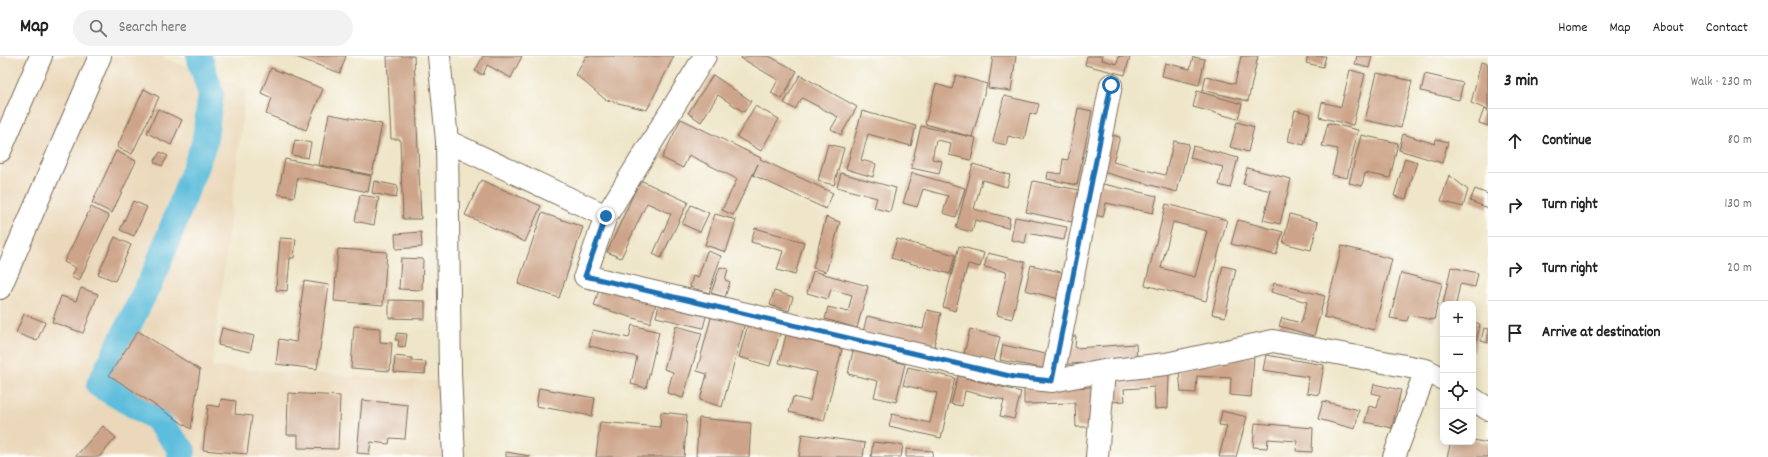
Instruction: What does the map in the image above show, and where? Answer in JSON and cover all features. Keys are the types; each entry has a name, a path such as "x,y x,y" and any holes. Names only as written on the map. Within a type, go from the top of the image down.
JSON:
{"main road":[{"path":"0,150 41,56"},
{"path":"0,288 100,56"},
{"path":"439,56 447,141 450,365 454,457"},
{"path":"705,56 606,216 585,276 1014,377 1052,381 1104,372 1166,364 1273,341 1434,375 1394,457"},
{"path":"1052,381 1111,85"},
{"path":"447,141 606,216"},
{"path":"1097,457 1104,372"},
{"path":"1476,401 1488,409"}],"shaded area":[{"path":"0,56 158,56 246,89 212,367 439,382 442,457 0,457"}],"building":[{"path":"293,56 346,56 340,73"},
{"path":"387,56 414,56 421,219 403,219 400,139 391,139"},
{"path":"483,56 522,56 511,78 487,65 483,75 475,71"},
{"path":"586,56 674,56 647,110 606,100 576,75"},
{"path":"742,56 769,56 797,71 782,99 771,93 778,80 741,58"},
{"path":"993,56 1016,56 1011,91 988,88"},
{"path":"1087,56 1103,56 1102,60 1117,64 1119,56 1130,56 1125,75 1085,65"},
{"path":"1241,56 1258,56 1248,101 1203,90 1206,76 1235,84"},
{"path":"1308,56 1326,56 1323,67 1306,63"},
{"path":"1357,56 1372,56 1369,68 1355,64"},
{"path":"1193,57 1205,59 1199,85 1162,76 1165,63 1190,69"},
{"path":"1481,62 1488,64 1488,110 1471,103"},
{"path":"271,68 323,89 306,130 266,114 272,98 261,93"},
{"path":"1350,70 1365,74 1353,125 1319,117 1322,102 1341,107"},
{"path":"1377,73 1412,81 1401,128 1365,120"},
{"path":"1425,74 1463,83 1459,100 1421,91"},
{"path":"713,75 751,101 744,112 718,95 701,122 688,113"},
{"path":"800,75 857,107 841,135 831,129 838,117 802,98 795,109 784,103"},
{"path":"956,75 987,84 972,137 925,124 936,84 952,89"},
{"path":"144,89 159,97 132,154 117,147"},
{"path":"1197,91 1242,104 1238,119 1193,107"},
{"path":"1004,96 1039,104 1036,115 1030,113 1024,140 1008,136 1006,145 993,142"},
{"path":"755,106 779,119 761,151 737,137"},
{"path":"1078,108 1092,111 1077,185 1047,179 1048,172 1061,174 1063,159 1068,160"},
{"path":"158,109 182,120 171,145 147,133"},
{"path":"1484,109 1488,111 1488,126 1479,123"},
{"path":"1295,110 1311,114 1304,145 1288,141"},
{"path":"862,111 916,126 911,146 868,134 861,160 876,164 873,177 846,169"},
{"path":"329,114 382,124 372,175 319,165"},
{"path":"681,119 761,158 760,159 833,193 826,209 753,175 758,164 733,215 722,210 737,179 689,155 683,168 662,158"},
{"path":"1237,122 1254,127 1248,152 1230,147"},
{"path":"1328,123 1358,130 1347,178 1332,175 1338,149 1322,146"},
{"path":"921,126 976,138 971,160 949,155 951,143 936,140 932,159 942,161 939,174 911,168"},
{"path":"1104,133 1120,137 1113,162 1165,175 1174,141 1189,144 1177,192 1095,170"},
{"path":"1403,134 1435,144 1436,139 1448,142 1442,163 1399,150"},
{"path":"1361,135 1398,143 1390,178 1365,173 1362,186 1349,183"},
{"path":"295,140 311,143 308,158 292,155"},
{"path":"828,144 844,148 834,185 818,181"},
{"path":"1193,146 1238,158 1230,188 1219,185 1223,167 1190,158"},
{"path":"116,151 136,161 112,213 92,203"},
{"path":"160,152 168,156 162,166 154,162"},
{"path":"1405,158 1417,162 1406,199 1394,196"},
{"path":"285,159 371,176 368,192 298,177 294,197 278,194"},
{"path":"973,164 1010,175 1007,187 982,180 974,209 1010,218 1008,228 975,220 972,232 956,228"},
{"path":"1247,168 1291,179 1280,224 1263,220 1271,191 1243,184"},
{"path":"841,173 896,188 890,212 874,208 877,198 837,187"},
{"path":"912,173 965,188 956,217 943,213 948,196 923,189 917,207 903,203"},
{"path":"1449,175 1468,190 1463,207 1441,201"},
{"path":"481,180 541,206 525,242 465,215"},
{"path":"640,180 688,202 661,258 653,254 671,214 647,203 621,258 607,252"},
{"path":"374,181 398,186 396,198 372,193"},
{"path":"1033,181 1079,190 1072,222 1026,212"},
{"path":"1094,182 1157,196 1153,213 1106,203 1103,217 1086,213"},
{"path":"1475,189 1488,194 1488,208 1470,201"},
{"path":"360,195 379,198 374,225 355,221"},
{"path":"133,201 147,207 134,236 120,230"},
{"path":"1166,204 1227,220 1206,301 1145,285","holes":["1173,222 1207,231 1195,277 1161,268"]},
{"path":"691,205 709,213 700,232 682,224"},
{"path":"91,207 109,216 79,281 71,277 76,268 64,262"},
{"path":"542,213 583,227 559,298 518,284"},
{"path":"715,214 736,220 726,252 705,245"},
{"path":"1290,214 1318,222 1311,250 1283,243"},
{"path":"826,217 840,222 826,272 813,268"},
{"path":"1015,217 1067,227 1064,240 1027,233 1025,243 1011,240"},
{"path":"1238,220 1283,232 1276,255 1231,244"},
{"path":"755,228 804,242 795,275 777,270 783,251 751,242"},
{"path":"421,232 422,247 396,249 395,234"},
{"path":"115,237 131,245 115,281 98,274"},
{"path":"280,238 296,239 294,258 290,258 287,291 276,290"},
{"path":"897,239 955,255 950,274 891,258"},
{"path":"959,246 984,253 980,267 968,264 955,311 943,307"},
{"path":"1342,246 1392,259 1374,330 1324,317"},
{"path":"338,249 387,252 383,305 334,301"},
{"path":"707,251 721,256 709,293 690,287 693,276 698,278"},
{"path":"988,253 1025,262 1012,319 997,315 1007,272 984,267"},
{"path":"401,258 423,259 422,290 399,289"},
{"path":"1031,265 1065,273 1059,299 1025,290"},
{"path":"1223,266 1236,269 1225,317 1212,314"},
{"path":"720,267 728,269 725,280 730,282 725,297 711,293"},
{"path":"1451,267 1478,273 1475,287 1460,284 1457,301 1444,301"},
{"path":"813,271 868,286 857,328 825,319 828,307 848,312 852,295 831,289 828,299 807,293"},
{"path":"1401,273 1442,283 1434,320 1409,315 1407,321 1390,318"},
{"path":"602,280 658,297 650,323 594,306"},
{"path":"304,281 329,285 317,369 276,364 279,339 296,342"},
{"path":"1274,283 1325,296 1314,336 1279,326 1282,318 1301,323 1307,302 1271,292"},
{"path":"81,288 98,294 83,333 52,322 61,296 76,301"},
{"path":"774,291 793,297 789,311 770,305"},
{"path":"389,300 425,301 425,319 389,318"},
{"path":"660,301 707,313 703,328 656,317"},
{"path":"927,310 941,313 934,347 863,332 867,316 923,329"},
{"path":"24,314 45,322 37,341 16,333"},
{"path":"712,314 745,323 722,407 700,400 707,374 697,371"},
{"path":"1476,323 1480,324 1476,343"},
{"path":"748,324 780,333 770,366 739,357"},
{"path":"632,325 659,332 646,388 631,384 637,357 589,346 593,330 629,338"},
{"path":"354,326 380,328 380,342 392,343 390,371 351,368"},
{"path":"676,326 702,333 683,398 667,393 673,372 664,369"},
{"path":"222,328 254,336 250,352 218,345"},
{"path":"1484,328 1488,329 1488,343 1481,341"},
{"path":"970,329 1000,337 994,361 964,354"},
{"path":"138,331 200,370 191,429 109,375"},
{"path":"397,333 407,334 405,347 398,346 399,340 395,340"},
{"path":"786,335 842,349 824,421 789,412 793,397 810,401 817,372 779,363"},
{"path":"1063,336 1076,336 1075,348 1136,344 1137,359 1057,365"},
{"path":"1003,345 1050,355 1047,369 1000,360"},
{"path":"853,351 905,364 896,402 874,397 878,381 848,374"},
{"path":"1266,355 1324,365 1319,395 1307,393 1309,377 1263,370"},
{"path":"395,356 412,358 412,361 426,362 425,374 394,372"},
{"path":"1254,356 1251,397 1230,395 1231,378 1197,376 1196,393 1181,392 1179,370"},
{"path":"908,367 955,378 941,438 889,426 892,414 930,423 937,393 903,385"},
{"path":"1169,373 1168,408 1155,409 1154,387 1124,389 1125,401 1111,402 1110,377"},
{"path":"958,376 1021,392 1014,419 1000,416 1004,400 965,391 962,406 951,404"},
{"path":"1374,384 1401,390 1392,428 1365,422 1369,406 1377,408 1380,395 1372,393"},
{"path":"1095,387 1091,427 1076,427 1075,403 1024,404 1024,389"},
{"path":"539,388 595,398 592,416 536,406"},
{"path":"288,393 340,396 338,449 298,448 298,435 287,435"},
{"path":"221,399 236,401 235,414 252,416 247,454 203,450 208,405 220,407"},
{"path":"362,400 408,405 405,439 390,438 389,444 371,442 369,454 357,453"},
{"path":"1323,401 1359,410 1355,429 1318,419"},
{"path":"1222,411 1247,417 1236,457 1219,457 1227,426 1219,425"},
{"path":"661,412 687,415 684,457 596,457 600,422 660,427"},
{"path":"699,418 751,423 749,457 696,457"},
{"path":"1255,423 1313,428 1312,452 1296,451 1297,441 1268,439 1267,448 1253,447"},
{"path":"103,426 116,438 99,457 75,457"},
{"path":"802,434 865,443 863,457 799,457"},
{"path":"1476,441 1488,443 1488,457 1447,457 1450,445 1476,445"},
{"path":"873,442 903,445 901,457 871,457"},
{"path":"906,449 933,451 932,457 906,457"},
{"path":"506,452 530,456 530,457 506,457"}],"waterway":[{"path":"180,457 183,451 154,417 99,385 156,270 204,144 211,94 199,56"}],"route":[{"path":"606,216 585,276 1014,377 1052,381 1111,85"}]}
